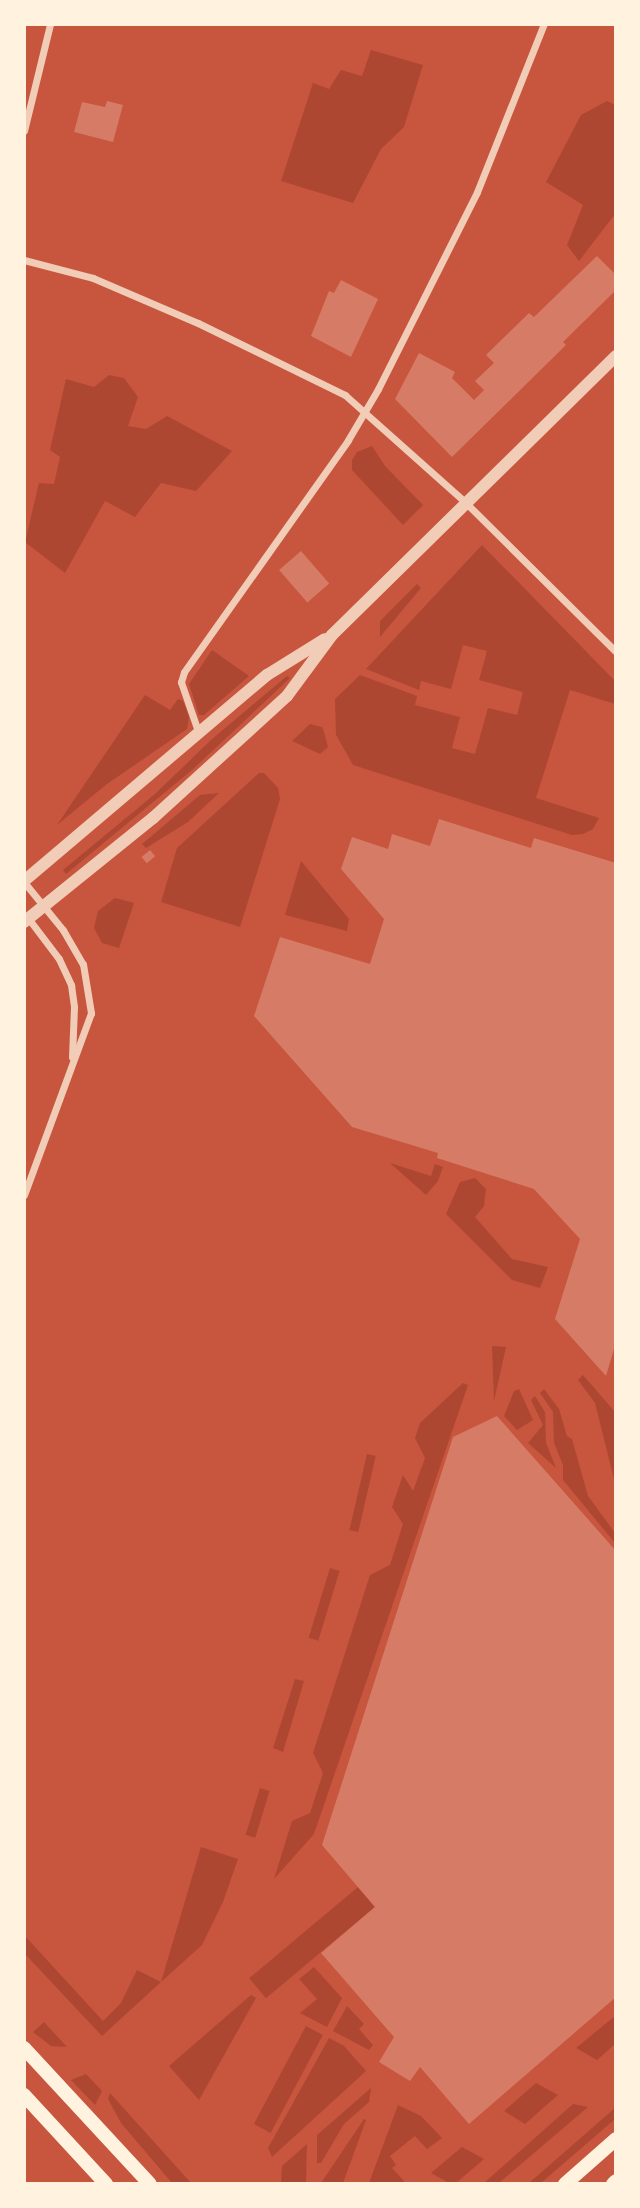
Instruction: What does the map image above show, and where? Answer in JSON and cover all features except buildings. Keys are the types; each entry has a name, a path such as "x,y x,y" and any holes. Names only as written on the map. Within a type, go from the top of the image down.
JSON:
{"main road":[{"path":"24,2048 150,2183"},
{"path":"24,2095 106,2183"},
{"path":"565,2183 615,2139"}],"street":[{"path":"24,131 50,24"},
{"path":"199,734 181,682 184,672 365,412 417,315 477,192 544,24"},
{"path":"24,260 93,278 198,323 345,396 465,502 615,652"},
{"path":"72,1062 74,1007 71,985 59,959 26,919 153,818 278,705 332,635 615,356"},
{"path":"24,1195 90,1013 87,979 75,949 45,906 24,882 267,675 332,635"}],"shaded area":[{"path":"371,50 423,65 404,127 381,149 353,203 281,181 313,83 329,89 341,70 362,76"},
{"path":"607,101 615,105 615,214 579,261 567,245 583,205 546,182 581,115"},
{"path":"109,375 124,378 138,397 128,426 146,429 167,416 232,451 196,491 161,483 135,517 105,501 65,573 25,542 39,483 54,484 60,457 50,450 66,379 94,387"},
{"path":"372,446 385,466 423,505 403,525 352,470 352,460 357,452"},
{"path":"482,545 615,681 615,704 570,690 536,798 599,818 593,829 583,834 572,835 353,765 336,735 335,699 360,675 417,696 415,705 460,717 452,748 475,754 488,708 517,715 523,692 479,680 487,651 463,645 451,689 421,681 419,690 366,669"},
{"path":"417,584 421,588 380,637 380,621"},
{"path":"212,650 249,676 204,715 199,715 189,684"},
{"path":"287,676 290,678 192,770 66,874 63,870 155,794 212,739"},
{"path":"145,695 170,710 178,699 183,701 189,717 187,729 107,784 57,825"},
{"path":"310,724 322,727 324,732 328,747 320,754 292,741"},
{"path":"259,773 264,773 278,788 280,799 240,927 161,902 177,848"},
{"path":"219,793 188,822 146,848 142,844 200,795"},
{"path":"301,861 349,919 347,931 285,915"},
{"path":"115,898 134,903 119,948 102,943 94,928 98,911"},
{"path":"390,1163 431,1176 435,1164 443,1167 438,1181 426,1195"},
{"path":"475,1178 486,1189 484,1206 475,1217 512,1259 548,1267 540,1288 512,1280 446,1214 460,1182"},
{"path":"492,1346 506,1347 494,1401"},
{"path":"583,1375 615,1412 615,1483 595,1403 578,1380"},
{"path":"463,1383 468,1385 314,1834 274,1879 292,1821 310,1813 323,1773 313,1753 370,1575 390,1565 403,1524 392,1507 403,1475 413,1491 425,1458 415,1438 420,1423"},
{"path":"519,1389 533,1420 517,1430 504,1416 514,1391"},
{"path":"544,1389 559,1409 567,1436 572,1439 588,1496 615,1533 615,1543 563,1480 563,1465 554,1443 553,1412 540,1393"},
{"path":"535,1396 545,1412 546,1443 556,1468 528,1443 543,1425 531,1400"},
{"path":"367,1454 376,1456 358,1532 349,1530"},
{"path":"330,1568 340,1571 318,1641 309,1638"},
{"path":"295,1679 304,1681 283,1752 273,1748"},
{"path":"260,1788 270,1791 255,1838 246,1835"},
{"path":"201,1847 238,1859 223,1902 202,1945 161,1982"},
{"path":"358,1887 375,1907 266,1998 249,1978"},
{"path":"25,1936 103,2021 121,2003 137,1970 161,1982 102,2036 25,1954"},
{"path":"314,1967 342,1998 327,2027 300,2013 317,1999 299,1979"},
{"path":"251,1995 256,1998 199,2100 169,2066"},
{"path":"347,2006 364,2024 359,2029 373,2045 369,2050 333,2031"},
{"path":"615,2016 615,2044 597,2060 576,2048"},
{"path":"44,2022 67,2047 51,2046 33,2032"},
{"path":"306,2026 323,2035 271,2133 254,2124"},
{"path":"329,2038 344,2046 366,2071 272,2157 268,2148"},
{"path":"86,2074 102,2091 95,2105 71,2080"},
{"path":"536,2083 558,2095 525,2124 504,2111"},
{"path":"371,2088 369,2102 344,2124 321,2163 317,2163 317,2135"},
{"path":"110,2093 191,2183 172,2183 121,2123 108,2099"},
{"path":"573,2104 588,2107 499,2183 484,2183"},
{"path":"398,2105 421,2116 442,2138 427,2149 415,2136 390,2156 396,2165 392,2168 404,2181 401,2183 369,2183"},
{"path":"615,2108 615,2119 541,2183 529,2183"},
{"path":"364,2119 366,2120 343,2183 321,2183"},
{"path":"307,2144 306,2183 281,2183 282,2166"},
{"path":"462,2147 484,2159 456,2183 449,2183 431,2173"}]}
